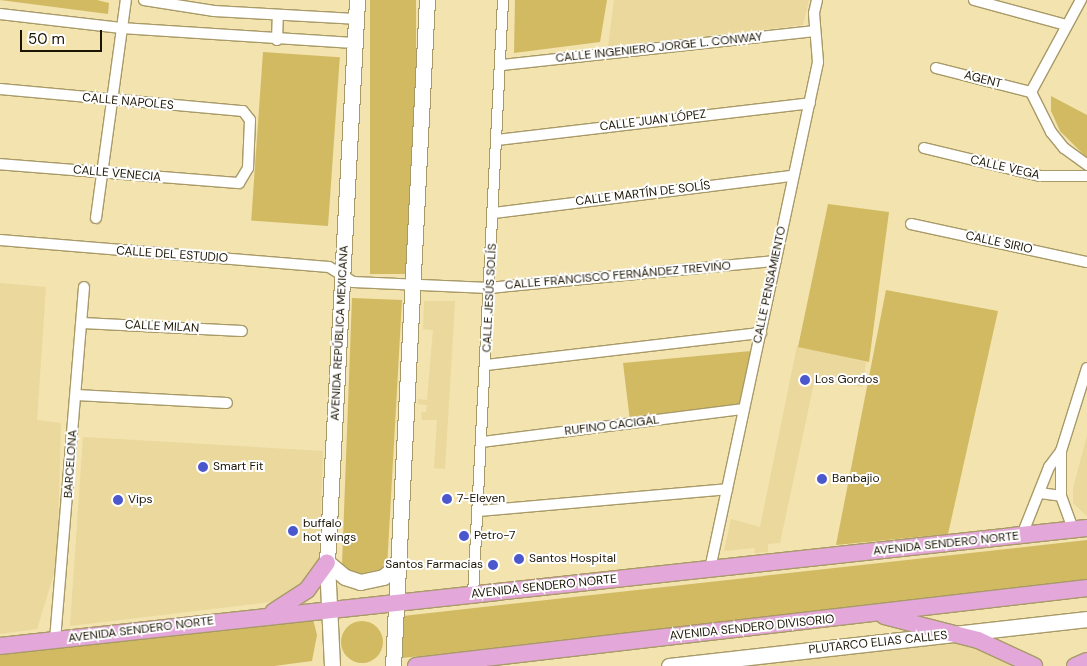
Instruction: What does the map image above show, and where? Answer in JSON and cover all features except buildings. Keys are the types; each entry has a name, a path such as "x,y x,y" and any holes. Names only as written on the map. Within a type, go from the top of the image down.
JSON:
{"main road":[{"name":"AVENIDA REPÚBLICA MEXICANA","path":"332,666 327,562 357,0"},
{"path":"393,666 427,0"},
{"name":"AVENIDA SENDERO NORTE","path":"0,646 266,615 710,570 1080,529"},
{"path":"266,615 307,590 327,562 345,577 360,582 383,578 398,565"},
{"name":"AVENIDA SENDERO DIVISORIO","path":"416,666 1087,588"},
{"path":"875,614 958,634 1019,662 1034,666"},
{"name":"PLUTARCO ELIAS CALLES","path":"669,666 1087,619"},
{"path":"1075,666 1087,661"}],"street":[{"path":"96,218 126,0"},
{"path":"144,0 182,7 278,16 355,19"},
{"name":"CALLE JESÚS SOLÍS","path":"473,595 487,365 489,288 502,65 503,0"},
{"name":"CALLE PENSAMIENTO","path":"710,570 818,62 815,31 817,0"},
{"path":"974,0 1066,25"},
{"path":"1081,0 1031,92 1051,132 1064,148 1087,165"},
{"path":"0,14 121,28 354,44"},
{"path":"277,40 278,16"},
{"name":"CALLE INGENIERO JORGE L. CONWAY","path":"502,65 815,31"},
{"name":"AGENT","path":"936,68 1031,92"},
{"name":"CALLE NAPOLES","path":"0,89 111,101 243,111 250,120 247,175 239,183 233,184"},
{"name":"CALLE JUAN LÓPEZ","path":"497,140 810,103"},
{"name":"CALLE VEGA","path":"924,148 1040,176 1087,176"},
{"name":"CALLE VENECIA","path":"0,164 233,184"},
{"name":"CALLE MARTÍN DE SOLÍS","path":"494,213 793,176"},
{"name":"CALLE SIRIO","path":"911,224 1087,262"},
{"name":"CALLE DEL ESTUDIO","path":"0,240 329,267 343,274"},
{"name":"CALLE FRANCISCO FERNÁNDEZ TREVIÑO","path":"343,274 353,282 489,288 776,261"},
{"name":"BARCELONA","path":"56,640 84,286"},
{"name":"CALLE MILAN","path":"82,323 242,331"},
{"path":"487,365 760,333"},
{"path":"1080,529 1060,496 1061,451 1087,368"},
{"path":"76,395 227,403"},
{"name":"RUFINO CACIGAL","path":"482,442 743,409"},
{"path":"1022,535 1049,467 1061,451"},
{"path":"478,511 727,489"},
{"path":"1040,493 1060,496"}],"shaded area":[{"path":"0,0 97,0 109,3 108,14"},
{"path":"370,0 416,0 416,274 370,274"},
{"path":"515,0 607,0 600,42 514,53"},
{"path":"614,0 809,0 803,25 608,47"},
{"path":"263,52 340,57 328,226 251,221"},
{"path":"1051,96 1087,115 1087,158 1060,131 1051,111"},
{"path":"828,204 889,212 869,362 798,347"},
{"path":"0,283 46,287 37,420 61,423 57,564 37,629 0,634"},
{"path":"886,290 998,311 948,534 836,545"},
{"path":"352,298 402,300 387,568 356,577 342,565"},
{"path":"424,301 455,301 445,469 434,468 437,420 422,420 421,412 426,412 427,405 418,404 418,399 427,400 433,330 423,329"},
{"path":"797,346 866,362 862,387 815,378 780,543 768,544 768,552 754,553 755,548 724,551 731,519 760,527"},
{"path":"751,351 738,410 630,421 623,363"},
{"path":"1087,435 1087,516 1073,503 1073,489"},
{"path":"83,437 323,451 319,564 313,576 287,600 70,626"},
{"path":"1087,540 1087,581 813,616 402,658 403,616"},
{"path":"313,619 317,635 312,661 274,666 0,666 0,655"},
{"path":"362,621 377,627 383,642 377,657 362,663 347,657 341,642 347,627"},
{"path":"966,642 1005,659 1013,666 733,666"}],"place":[{"name":"Los Gordos","path":"805,380"},
{"name":"Smart Fit","path":"203,467"},
{"name":"Banbajio","path":"822,479"},
{"name":"7-Eleven","path":"447,499"},
{"name":"Vips","path":"118,500"},
{"name":"buffalo hot wings","path":"293,531"},
{"name":"Petro-7","path":"464,536"},
{"name":"Santos Hospital","path":"519,559"},
{"name":"Santos Farmacias","path":"493,565"}]}
